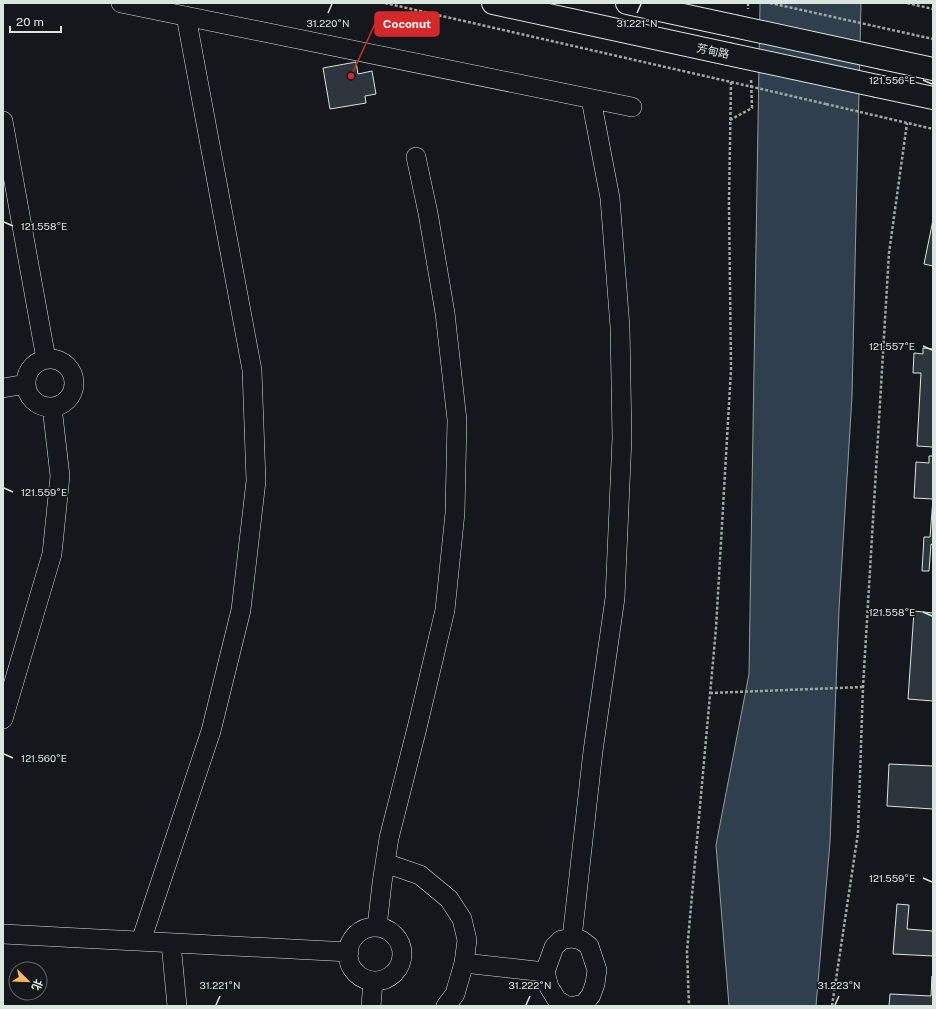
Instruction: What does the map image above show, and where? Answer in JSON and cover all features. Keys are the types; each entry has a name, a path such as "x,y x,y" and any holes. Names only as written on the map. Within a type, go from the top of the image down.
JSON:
{"main road":[{"name":"芳甸路","path":"493,3 933,98"},
{"path":"627,3 933,69"}],"street":[{"path":"121,3 632,107"},
{"path":"141,942 211,731 239,617 256,481 252,370 186,16"},
{"path":"572,938 593,751 615,598 622,438 620,327 610,198 591,99"},
{"path":"3,121 46,359"},
{"path":"377,927 384,863 389,838 445,610 455,513 457,420 445,313 428,213 416,157"},
{"path":"46,359 59,359 67,364 73,372 75,381 74,391 69,399 61,405 52,407 42,406 34,401 28,394 26,384 27,374 32,366 40,360 46,359"},
{"path":"3,388 26,384"},
{"path":"3,719 9,682 52,554 60,476 52,407"},
{"path":"384,863 420,875 449,899 462,920 467,940 464,963 455,994 446,1006"},
{"path":"377,927 384,928 392,932 400,943 402,956 400,965 390,976 382,980 372,981 360,976 355,971 350,964 349,952 351,944 359,932 368,928 377,927"},
{"path":"3,934 349,952"},
{"path":"567,1006 557,1000 549,987 545,972 554,947 561,940 572,938 581,940 589,946 597,970 591,996 584,1004 574,1006"},
{"path":"171,943 177,1006"},
{"path":"464,963 545,972"},
{"path":"371,1006 372,981"}],"path":[{"path":"385,3 933,129"},
{"path":"770,3 933,39"},
{"path":"907,3 933,9"},
{"path":"688,1006 687,951 716,628 732,370 729,203 731,82"},
{"path":"832,1006 858,833 863,687 889,253 907,123"},
{"path":"710,693 863,687"}],"water":[{"path":"760,3 861,3 852,396 839,609 830,842 816,1006 729,1006 716,845 749,674"}],"building":[{"path":"356,62 358,74 372,71 376,94 365,96 366,103 330,109 323,68"},
{"path":"933,220 933,266 924,264"},
{"path":"923,348 933,349 933,447 917,446 921,373 913,373 914,353 923,354"},
{"path":"929,456 933,456 933,499 914,498 916,462 929,463"},
{"path":"933,499 933,545 931,544 929,571 922,571 924,537 930,537"},
{"path":"914,611 933,613 933,701 908,699"},
{"path":"889,764 933,766 933,809 887,806"},
{"path":"897,904 909,905 907,929 933,931 933,956 893,954"},
{"path":"932,976 933,1006 889,1006 890,994 931,996"}],"place":[{"name":"Coconut","path":"351,76"}]}
